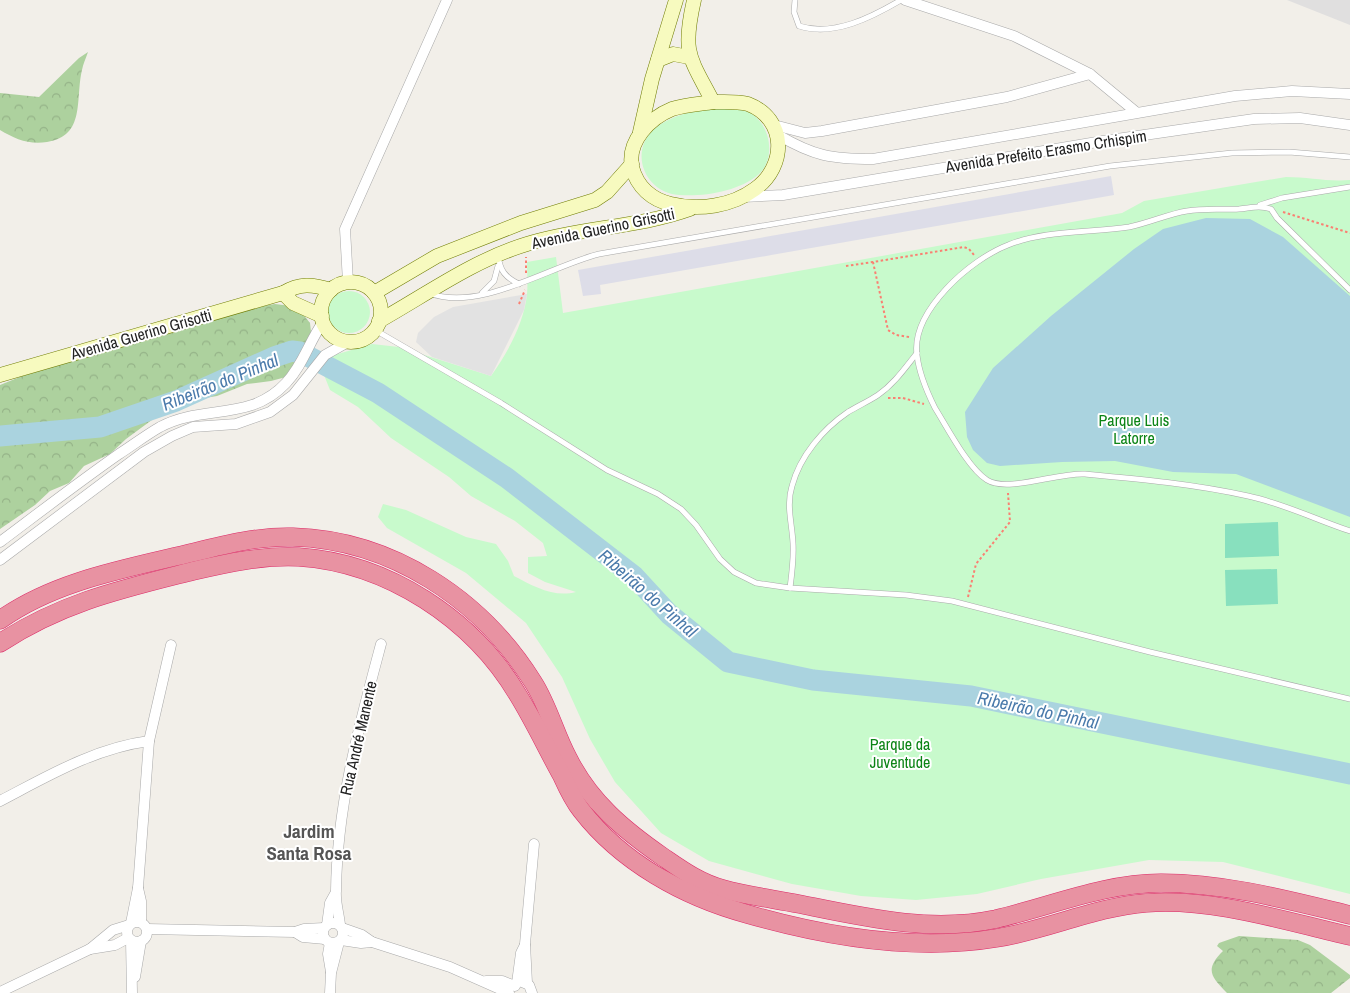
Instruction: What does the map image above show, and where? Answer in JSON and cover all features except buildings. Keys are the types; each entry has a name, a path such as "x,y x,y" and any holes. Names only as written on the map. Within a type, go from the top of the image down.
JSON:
{"highway":[{"path":"0,620 40,598 76,584 226,544 291,537 324,539 354,545 393,560 440,584 467,604 498,633 535,684 569,760 590,795 611,818 694,878 723,889 888,922 927,924 992,920 1116,888 1159,883 1217,886 1350,916"},
{"path":"0,643 39,620 85,600 210,567 266,558 299,557 340,563 383,577 418,594 454,620 481,647 516,691 579,808 608,840 649,872 702,899 744,914 794,926 860,938 922,944 962,943 1001,938 1074,918 1145,904 1207,905 1350,936"}],"main road":[{"path":"640,132 654,120 672,109 714,102 747,104 764,113 776,130 780,148 768,176 756,189 729,203 696,207 662,202 649,195 640,186 632,164 635,144 640,132 658,60 676,0"},
{"path":"694,0 687,38 689,57 714,102"},
{"path":"658,60 673,54 689,57"},
{"name":"Avenida Guerino Grisotti","path":"374,293 437,256 521,223 595,200 607,192 632,164"},
{"name":"Avenida Guerino Grisotti","path":"377,325 429,293 527,244 566,233 649,222 696,207"},
{"path":"348,282 367,286 374,293 381,311 377,325 358,341 348,342 330,334 322,319 321,307 331,290 348,282"},
{"name":"Avenida Guerino Grisotti","path":"0,375 283,294 290,289 309,284 331,290"},
{"path":"283,294 293,303 322,319"}],"street":[{"path":"348,282 345,228 447,0"},
{"path":"903,0 1014,36 1090,74 1136,112"},
{"path":"776,130 805,134 822,131 1007,98 1090,74"},
{"name":"Avenida Prefeito Erasmo Crhispim","path":"776,130 819,156 842,159 873,159 1007,137 1136,112 1254,94 1292,91 1350,94"},
{"name":"Avenida Prefeito Erasmo Crhispim","path":"742,197 783,195 1103,141 1254,119 1300,118 1350,125"},
{"path":"0,542 99,468 158,428 179,417 251,407 274,394 298,368 322,319"},
{"path":"0,560 144,452 172,436 193,427 236,424 254,420 270,412 293,395 308,379 324,355 348,342"},
{"name":"Rua André Manente","path":"331,936 344,934 336,894 345,789 351,755 381,644"},
{"path":"90,949 115,945 146,936 137,925 141,901 138,888 149,741 171,646"},
{"path":"0,801 78,761 107,750 149,741"},
{"path":"520,988 521,953 525,944 534,844"},
{"name":"Rua André Manente","path":"330,993 331,973 328,954 331,936 330,903 336,894"},
{"path":"331,936 333,923 362,935 372,942 450,967 486,981 502,981 520,988 542,993"},
{"path":"133,988 133,940 126,931 137,925"},
{"path":"0,992 90,949 113,930 137,925 295,932 304,929 361,943 372,942"}],"lane":[{"path":"795,0 794,12 799,26 816,29 863,20 903,0"},
{"path":"429,293 450,298 480,294 520,284 580,259 599,254 1110,166 1232,153 1289,152 1350,157"},
{"path":"1350,187 1282,198 1240,209 1188,210 1130,227 1048,236 1008,244 978,260 948,285 925,319 917,353 928,395 970,462 988,481 1006,484 1034,482 1070,473 1189,486 1250,496 1350,531"},
{"path":"1260,205 1271,209 1277,218 1350,290"},
{"path":"498,260 504,275 520,284"},
{"path":"480,294 490,287 498,260"},
{"path":"377,325 607,470 658,494 681,508 696,525 720,559 734,572 756,583 790,588 906,595 967,605 1150,652 1350,699"},
{"path":"790,588 793,569 789,502 792,485 815,442 848,412 895,381 917,353"}],"path":[{"path":"1271,209 1350,233"},
{"path":"846,266 964,247 970,249 978,260"},
{"path":"873,262 888,330 896,335 919,339"},
{"path":"870,399 903,398 918,400 937,410"},
{"path":"967,605 976,564 1010,522 1011,512 1006,484"}],"shaded area":[{"path":"1287,0 1350,0 1350,25"},
{"path":"1111,176 1114,195 600,285 601,294 583,296 578,270"},
{"path":"527,294 524,310 491,376 432,357 416,342 418,333 434,317 453,307"}],"green space":[{"path":"88,52 82,70 76,115 68,132 59,138 47,142 34,143 17,139 0,130 0,93 39,97 79,58"},
{"path":"722,108 748,112 762,124 769,140 768,159 765,167 751,180 721,192 679,195 657,187 649,178 642,158 643,147 648,136 657,127 672,118 688,113"},
{"path":"1286,177 1350,180 1350,894 1223,862 1149,860 1041,879 977,894 916,900 861,896 792,884 709,861 661,833 615,782 590,739 562,677 526,623 466,573 387,528 378,517 383,504 406,510 466,537 496,544 508,561 514,576 544,590 560,593 576,592 545,582 528,573 528,557 547,556 543,543 515,521 471,496 449,477 391,438 358,407 330,390 324,375 331,356 372,344 399,347 491,376 509,347 519,326 527,294 527,262 556,257 563,313 1122,213 1144,201"},
{"path":"353,291 361,294 367,300 370,312 367,324 361,330 345,333 337,330 331,324 328,308 331,300 337,294"},
{"path":"275,304 291,306 302,313 310,323 311,332 308,343 286,377 247,384 217,396 175,403 126,439 110,454 84,466 69,483 50,491 35,505 0,529 0,385 64,362 172,333 236,313"},
{"path":"1278,522 1279,556 1225,558 1225,524"},
{"path":"1277,569 1278,604 1226,606 1225,570"},
{"path":"1239,936 1298,940 1310,945 1350,975 1350,978 1331,993 1227,993 1214,977 1212,968 1217,957 1223,951 1217,946 1219,943"}],"water":[{"path":"1206,218 1250,219 1283,237 1350,296 1350,517 1236,474 1173,472 1115,461 1000,466 987,463 973,450 967,437 965,412 993,368 1051,316 1134,249 1163,229"}],"waterway":[{"name":"Ribeirão do Pinhal","path":"0,436 100,427 176,401 274,357 292,351 300,352 378,393 507,478 634,576 669,614 728,662 813,680 971,696 1350,774"}],"district":[{"name":"Jardim Santa Rosa","path":"309,842"}],"park label":[{"name":"Parque Luis Latorre","path":"1134,429"},
{"name":"Parque da Juventude","path":"900,753"}]}
